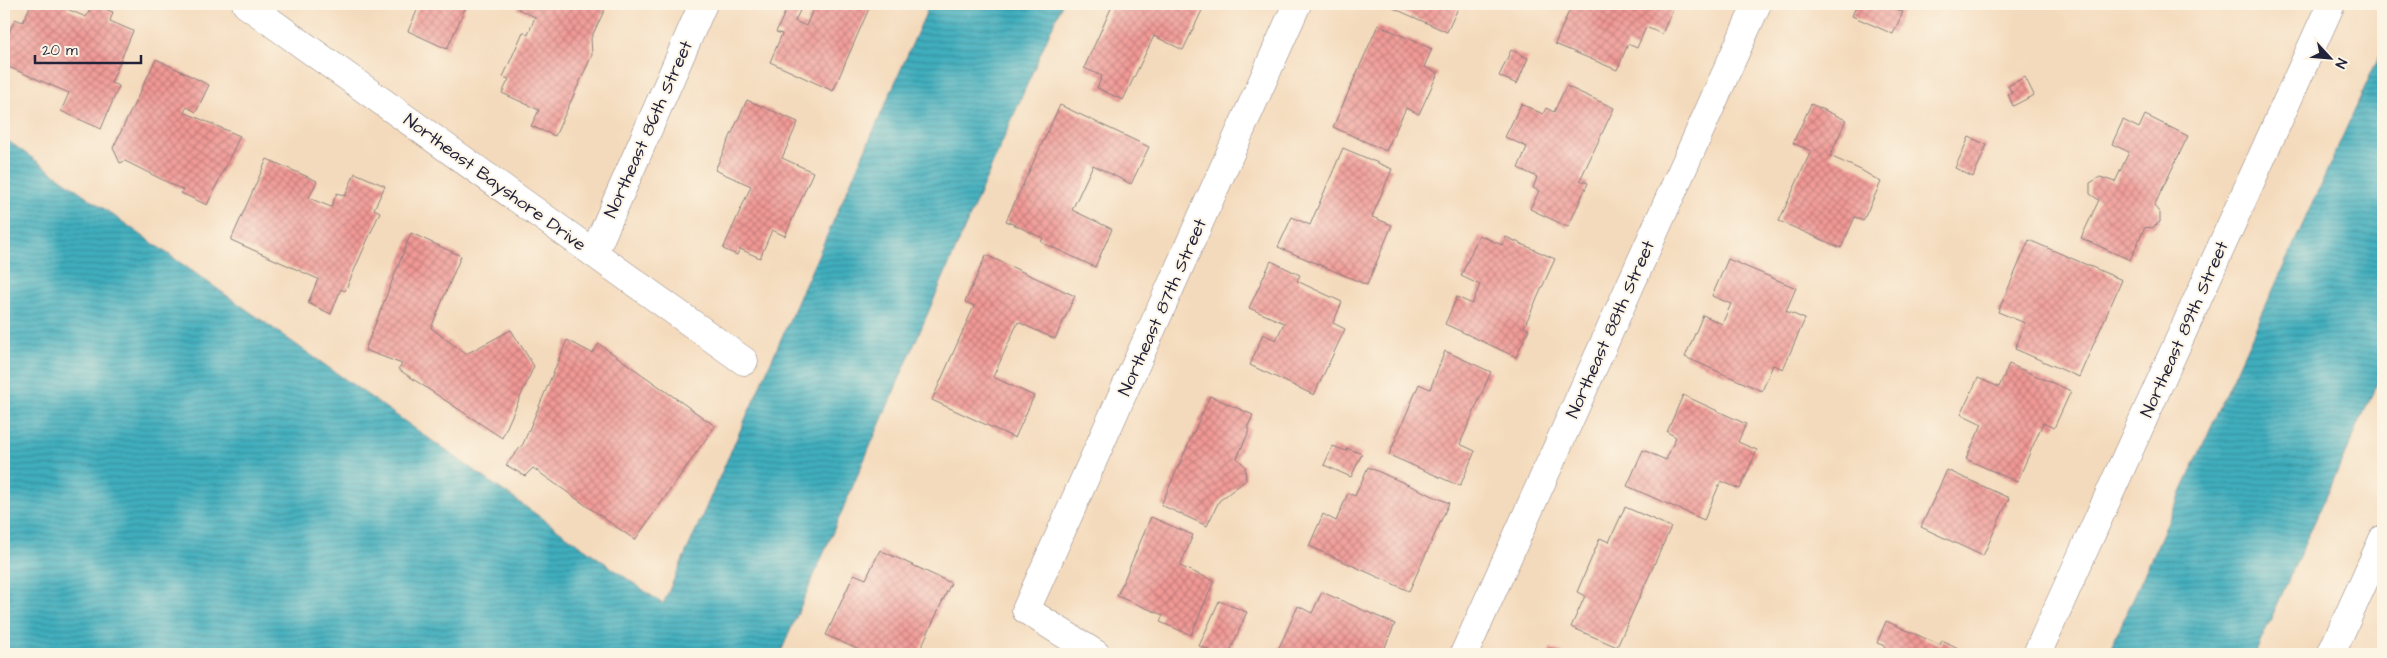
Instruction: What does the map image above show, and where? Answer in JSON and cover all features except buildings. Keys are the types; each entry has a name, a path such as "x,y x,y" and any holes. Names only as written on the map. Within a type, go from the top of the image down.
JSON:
{"street":[{"name":"Northeast 86th Street","path":"594,253 703,4"},
{"name":"Northeast 87th Street","path":"1096,654 1026,610 1297,4"},
{"name":"Northeast 88th Street","path":"1464,654 1757,4"},
{"name":"Northeast 89th Street","path":"2037,654 2331,4"},
{"name":"Northeast Bayshore Drive","path":"254,6 744,361"},
{"path":"2331,654 2383,538"}],"water":[{"path":"930,4 1062,4 780,654 4,654 4,138 663,604"},
{"path":"2383,47 2383,370 2255,654 2108,654"}]}
